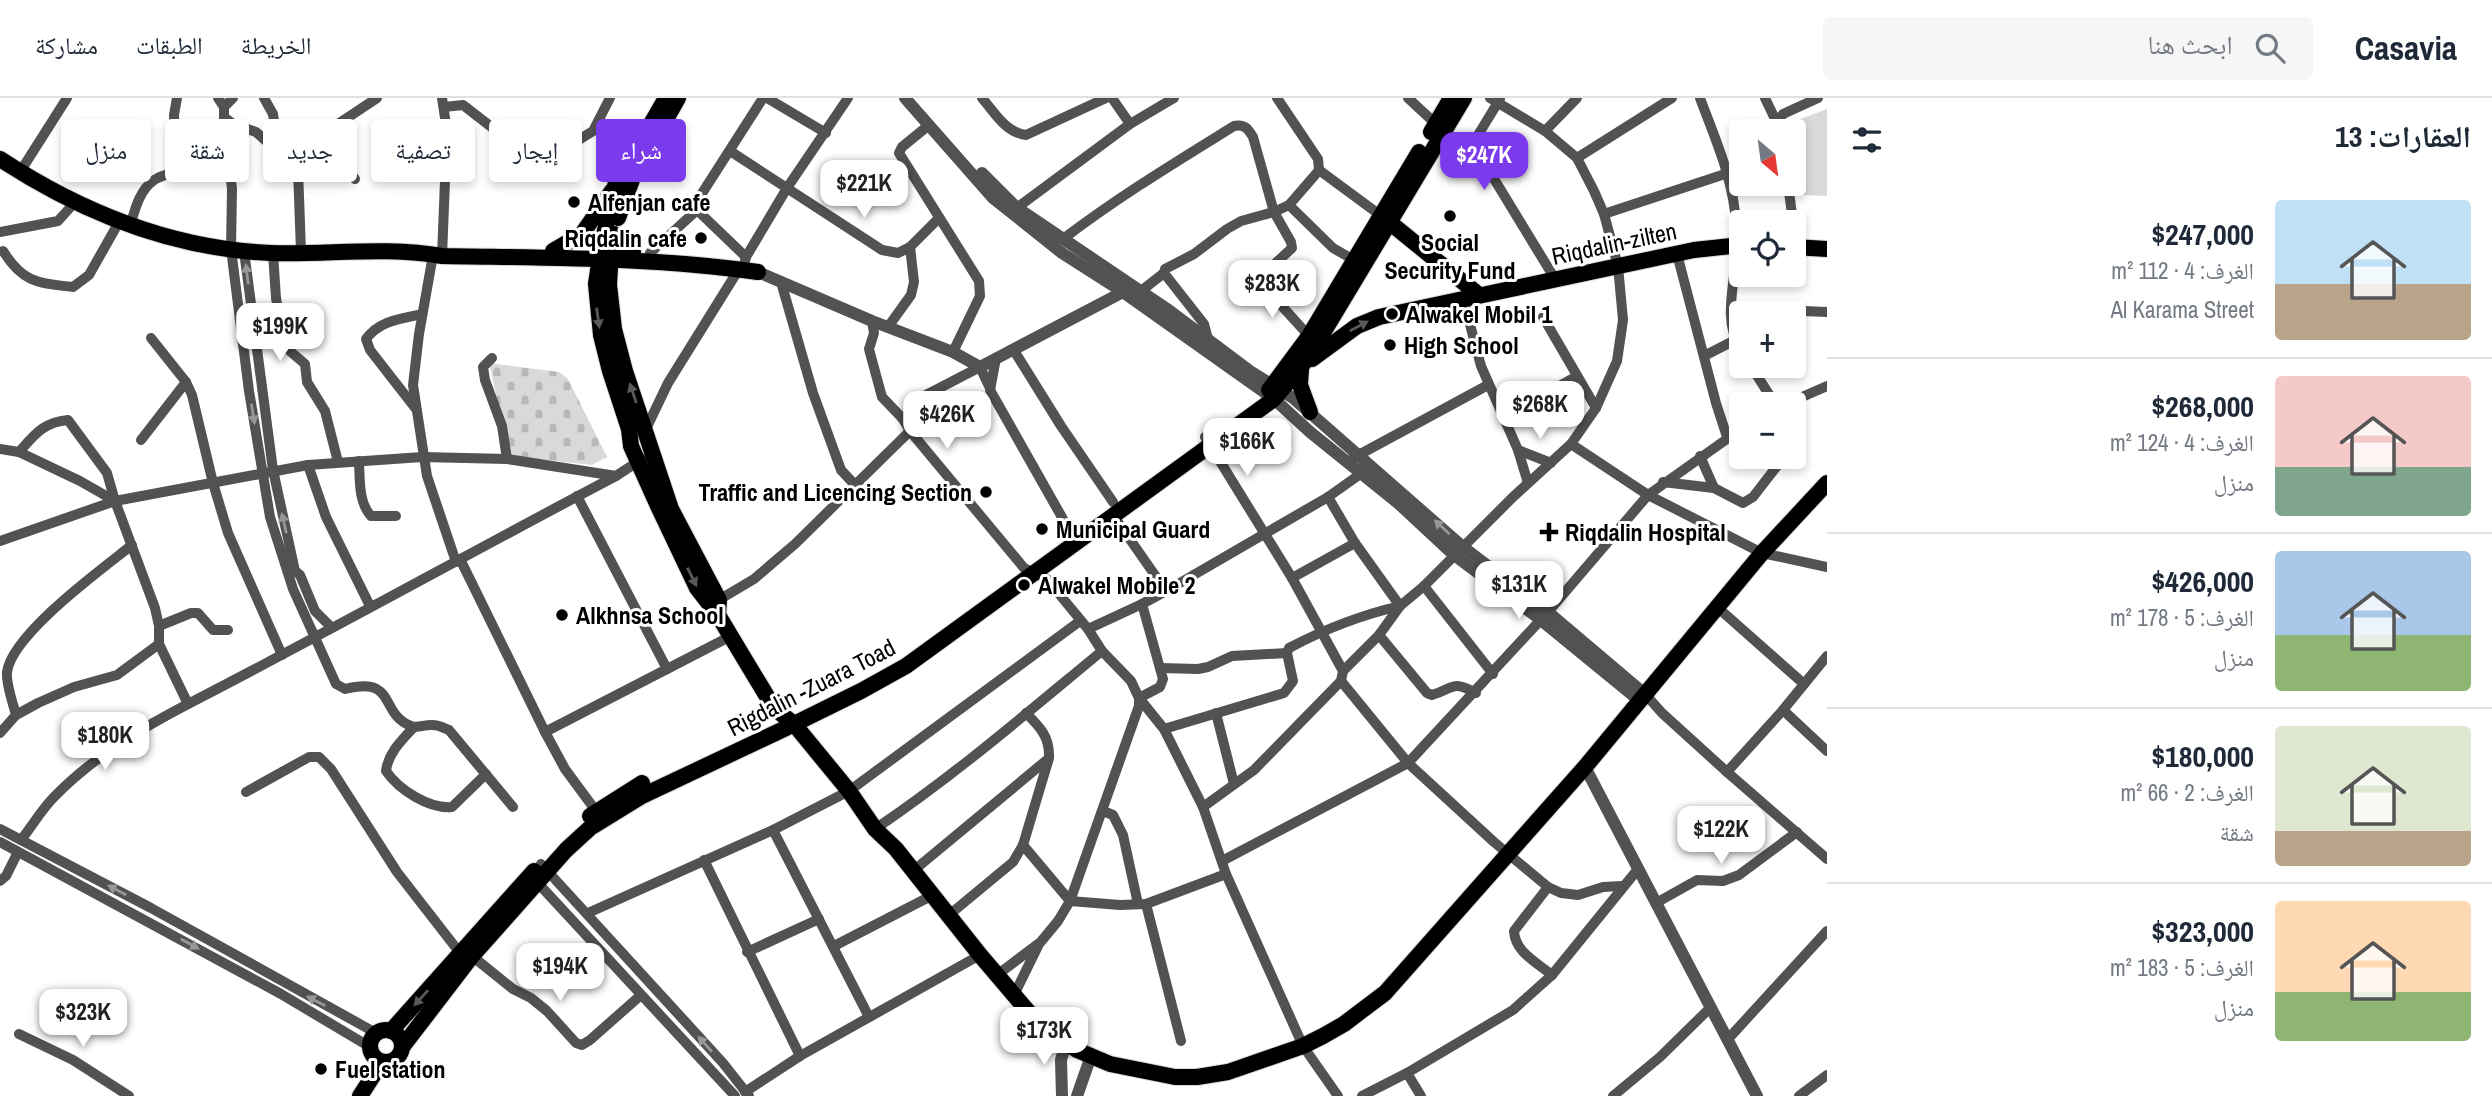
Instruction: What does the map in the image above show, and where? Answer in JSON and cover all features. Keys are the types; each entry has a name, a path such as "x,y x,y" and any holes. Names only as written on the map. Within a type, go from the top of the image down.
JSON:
{"main road":[{"path":"553,251 582,234 615,186 666,98"},
{"path":"678,98 633,177 605,255 614,329 645,431 646,458 658,506 697,587 716,607 774,708 790,721 849,791 875,828 896,849 980,955 1037,1022 1066,1043 1091,1056 1131,1070 1175,1077 1228,1072 1303,1046 1344,1024 1385,993 1585,767 1762,553 1827,483"},
{"path":"1274,392 1302,367 1451,98"},
{"path":"1274,392 1354,260 1382,225 1464,98"},
{"path":"0,159 75,202 125,224 167,237 237,250 273,253 677,253 747,266"},
{"path":"615,186 596,301 601,335 629,429 631,446 646,458"},
{"path":"1382,225 1471,297"},
{"path":"614,234 620,245 633,252"},
{"name":"Riqdalin-zilten","path":"1302,367 1349,331 1368,321 1618,266 1729,247"},
{"path":"1806,247 1827,248"},
{"path":"434,253 553,251 747,266"},
{"path":"1302,367 1300,385 1310,412"},
{"name":"Rigdalin -Zuara Toad","path":"540,873 578,838 609,815 860,684 912,650 1029,570 1274,392"},
{"name":"Rigdalin -Zuara Toad","path":"1029,570 1072,534 1113,509"},
{"name":"Rigdalin -Zuara Toad","path":"379,1037 466,955 540,873 574,829 596,811 642,784 790,721"},
{"name":"Rigdalin -Zuara Toad","path":"402,1046 466,955"},
{"path":"360,1096 382,1062 396,1059 402,1046 399,1036 379,1037 373,1056 382,1062"}],"street":[{"path":"20,172 67,98"},
{"path":"3,251 12,266 35,283 73,287 89,275 151,182 166,177 176,167 174,115 177,98"},
{"path":"222,107 233,98"},
{"path":"264,98 274,119"},
{"path":"346,119 377,98"},
{"path":"596,811 554,752 458,560 422,457 413,385 422,314 434,253 447,131 443,103 463,105 516,146 553,147 577,142 593,131 610,98"},
{"path":"650,253 696,210 699,198 765,98 826,133"},
{"path":"631,446 645,431 668,383 747,266 787,188 848,98"},
{"path":"905,98 993,198 1063,239 1208,339 1354,459 1372,466 1458,551"},
{"path":"915,98 1014,209 1062,253 1274,392 1310,412 1354,459 1360,474 1545,616 1662,713 1827,859"},
{"path":"982,98 1008,128 1015,133 1026,135 1106,98"},
{"path":"1112,98 1130,124"},
{"path":"1014,209 1130,124 1174,98"},
{"path":"903,419 926,395 1123,292 1141,291 1164,273 1165,269 1194,254 1227,229 1254,216 1274,212 1289,205 1319,170 1318,159 1277,98"},
{"path":"1408,98 1436,124"},
{"path":"1545,131 1577,98"},
{"path":"1577,158 1672,98"},
{"path":"1700,98 1728,173 1735,210"},
{"path":"1765,98 1774,119"},
{"path":"1781,119 1783,114 1818,98"},
{"path":"1203,807 1254,770 1284,741 1379,635 1400,606 1572,444 1596,408 1617,361 1623,320 1618,266 1604,214 1577,158 1545,131 1496,100 1474,146 1555,279"},
{"path":"222,107 233,124 263,137"},
{"path":"222,107 232,189 249,391 295,571 300,575 315,611 331,627"},
{"path":"929,125 902,147 899,153 981,288 980,296 953,352"},
{"path":"1063,239 1090,218 1164,170 1234,126 1241,125 1247,128 1253,137 1274,212 1292,248 1264,274 1261,284 1309,336"},
{"path":"730,151 882,250 898,253 909,247 939,218"},
{"path":"1319,170 1382,225"},
{"path":"1604,214 1728,173"},
{"path":"298,182 301,252"},
{"path":"0,232 58,221 75,202"},
{"path":"1289,205 1333,248 1354,260"},
{"path":"696,210 747,266 872,321 953,352 980,367 990,390 1072,534"},
{"path":"888,327 911,295 914,282 909,247"},
{"path":"273,253 276,298 284,346 305,364 307,382 326,411 338,462"},
{"path":"1223,861 1408,763 1545,616 1648,495 1727,437 1677,254"},
{"path":"1164,273 1204,324 1208,339"},
{"path":"781,282 813,394 842,470 855,485"},
{"path":"1471,297 1488,385 1518,450 1528,483"},
{"path":"1806,311 1827,312"},
{"path":"416,409 370,350 366,339 374,329 386,322 422,314"},
{"path":"1543,317 1596,408"},
{"path":"872,321 874,333 869,349 881,397 903,419 910,431 1029,570 1046,579 1055,589 1102,651 1131,681 1139,698 1164,729 1203,807 1226,874 1303,1046 1336,1095"},
{"path":"151,338 186,382 192,395 212,483 228,533 282,655"},
{"path":"1704,356 1729,343"},
{"path":"1013,349 1166,591"},
{"path":"492,358 483,367 502,426 507,459"},
{"path":"990,390 996,358"},
{"path":"1503,418 1577,376"},
{"path":"141,440 186,382"},
{"path":"1354,459 1488,385"},
{"path":"1806,395 1827,386"},
{"path":"19,452 42,427 54,421 68,420 107,473 155,608 159,644 188,704"},
{"path":"716,607 795,544 910,431"},
{"path":"1207,441 1323,631 1342,676 1408,763 1507,855 1548,887 1561,893 1578,895 1604,887 1622,886"},
{"path":"1572,444 1648,495 1762,553 1827,567"},
{"path":"0,449 19,452 115,501"},
{"path":"1518,450 1551,463"},
{"path":"1700,456 1714,488"},
{"path":"0,541 115,501 307,465 422,457 507,459 617,476"},
{"path":"21,840 53,798 88,765 134,732 617,476 646,458"},
{"path":"359,461 362,500 367,511 371,516 396,516"},
{"path":"307,465 326,517 370,606"},
{"path":"588,913 773,830 849,791 1084,625 1142,604 1166,591 1328,497 1372,466"},
{"path":"1663,482 1714,488 1743,503 1748,501 1774,469"},
{"path":"268,471 270,517 288,575 336,684 345,688 365,684 382,691 401,720 414,727 435,724 449,730 513,807"},
{"path":"577,496 667,669"},
{"path":"1328,497 1355,543 1400,606"},
{"path":"0,531 12,536"},
{"path":"1292,578 1355,543"},
{"path":"7,673 15,652 41,622 81,585 132,545"},
{"path":"1424,586 1493,674"},
{"path":"1139,698 1160,687 1163,679 1142,604"},
{"path":"1164,729 1284,693 1293,681 1287,653 1289,648 1372,612 1400,606"},
{"path":"1717,607 1804,684"},
{"path":"159,626 191,613 198,613 213,630 229,630"},
{"path":"1379,635 1427,693 1432,695 1460,685 1476,693"},
{"path":"545,732 731,636"},
{"path":"0,733 16,715 74,687 117,675 159,644"},
{"path":"875,828 914,803 1102,651"},
{"path":"1160,668 1198,669 1232,656 1287,653"},
{"path":"1727,772 1827,656"},
{"path":"0,662 7,673 16,715"},
{"path":"1014,995 1039,944 1070,901 1139,706 1139,698"},
{"path":"1783,710 1827,751"},
{"path":"949,915 1013,862 1023,845 1049,758 1049,743 1046,737 1026,713"},
{"path":"1216,713 1234,785"},
{"path":"414,727 397,745 387,762 386,771 399,785 428,804 441,808 452,807 486,774"},
{"path":"246,792 309,757 319,757 331,769 397,872 466,955 539,1005 576,1044 582,1045 590,1040 641,995"},
{"path":"914,871 1049,758"},
{"path":"1585,767 1757,1096"},
{"path":"1103,811 1113,815 1124,835 1181,1041"},
{"path":"0,829 379,1037"},
{"path":"773,830 869,1017"},
{"path":"1656,903 1697,880 1723,881 1739,875 1797,832"},
{"path":"0,842 292,1000 379,1037"},
{"path":"1023,845 1070,901 1142,904 1226,874"},
{"path":"0,881 6,876 19,852"},
{"path":"704,860 800,1056"},
{"path":"1362,1096 1407,1073 1513,1010 1552,975 1638,869"},
{"path":"540,873 588,913 722,1062 743,1095"},
{"path":"540,873 641,995 743,1095"},
{"path":"90,890 96,880"},
{"path":"1548,887 1514,931 1514,940 1520,950 1552,975"},
{"path":"834,946 933,895"},
{"path":"747,952 819,919"},
{"path":"1728,1038 1827,931"},
{"path":"997,975 1039,944"},
{"path":"743,1095 800,1056 980,955"},
{"path":"1613,1096 1660,1057 1710,1008"},
{"path":"19,1034 73,1060 129,1096"},
{"path":"1062,1096 1061,1060 1066,1043"},
{"path":"1077,1096 1091,1056"},
{"path":"1407,1073 1421,1096"},
{"path":"1799,1096 1827,1075"}],"green space":[{"path":"1827,109 1827,196 1806,195 1806,119 1801,119"},
{"path":"489,363 559,372 568,379 607,457 592,465 510,456"}],"place":[{"name":"Alfenjan cafe","path":"574,202"},
{"name":"Social Security Fund","path":"1450,216"},
{"name":"Riqdalin cafe","path":"701,238"},
{"name":"Alwakel Mobil 1","path":"1392,314"},
{"name":"High School","path":"1390,345"},
{"name":"Traffic and Licencing Section","path":"986,492"},
{"name":"Municipal Guard","path":"1042,529"},
{"name":"Riqdalin Hospital","path":"1549,532"},
{"name":"Alwakel Mobile 2","path":"1024,585"},
{"name":"Alkhnsa School","path":"562,615"},
{"name":"Fuel station","path":"321,1069"}]}
